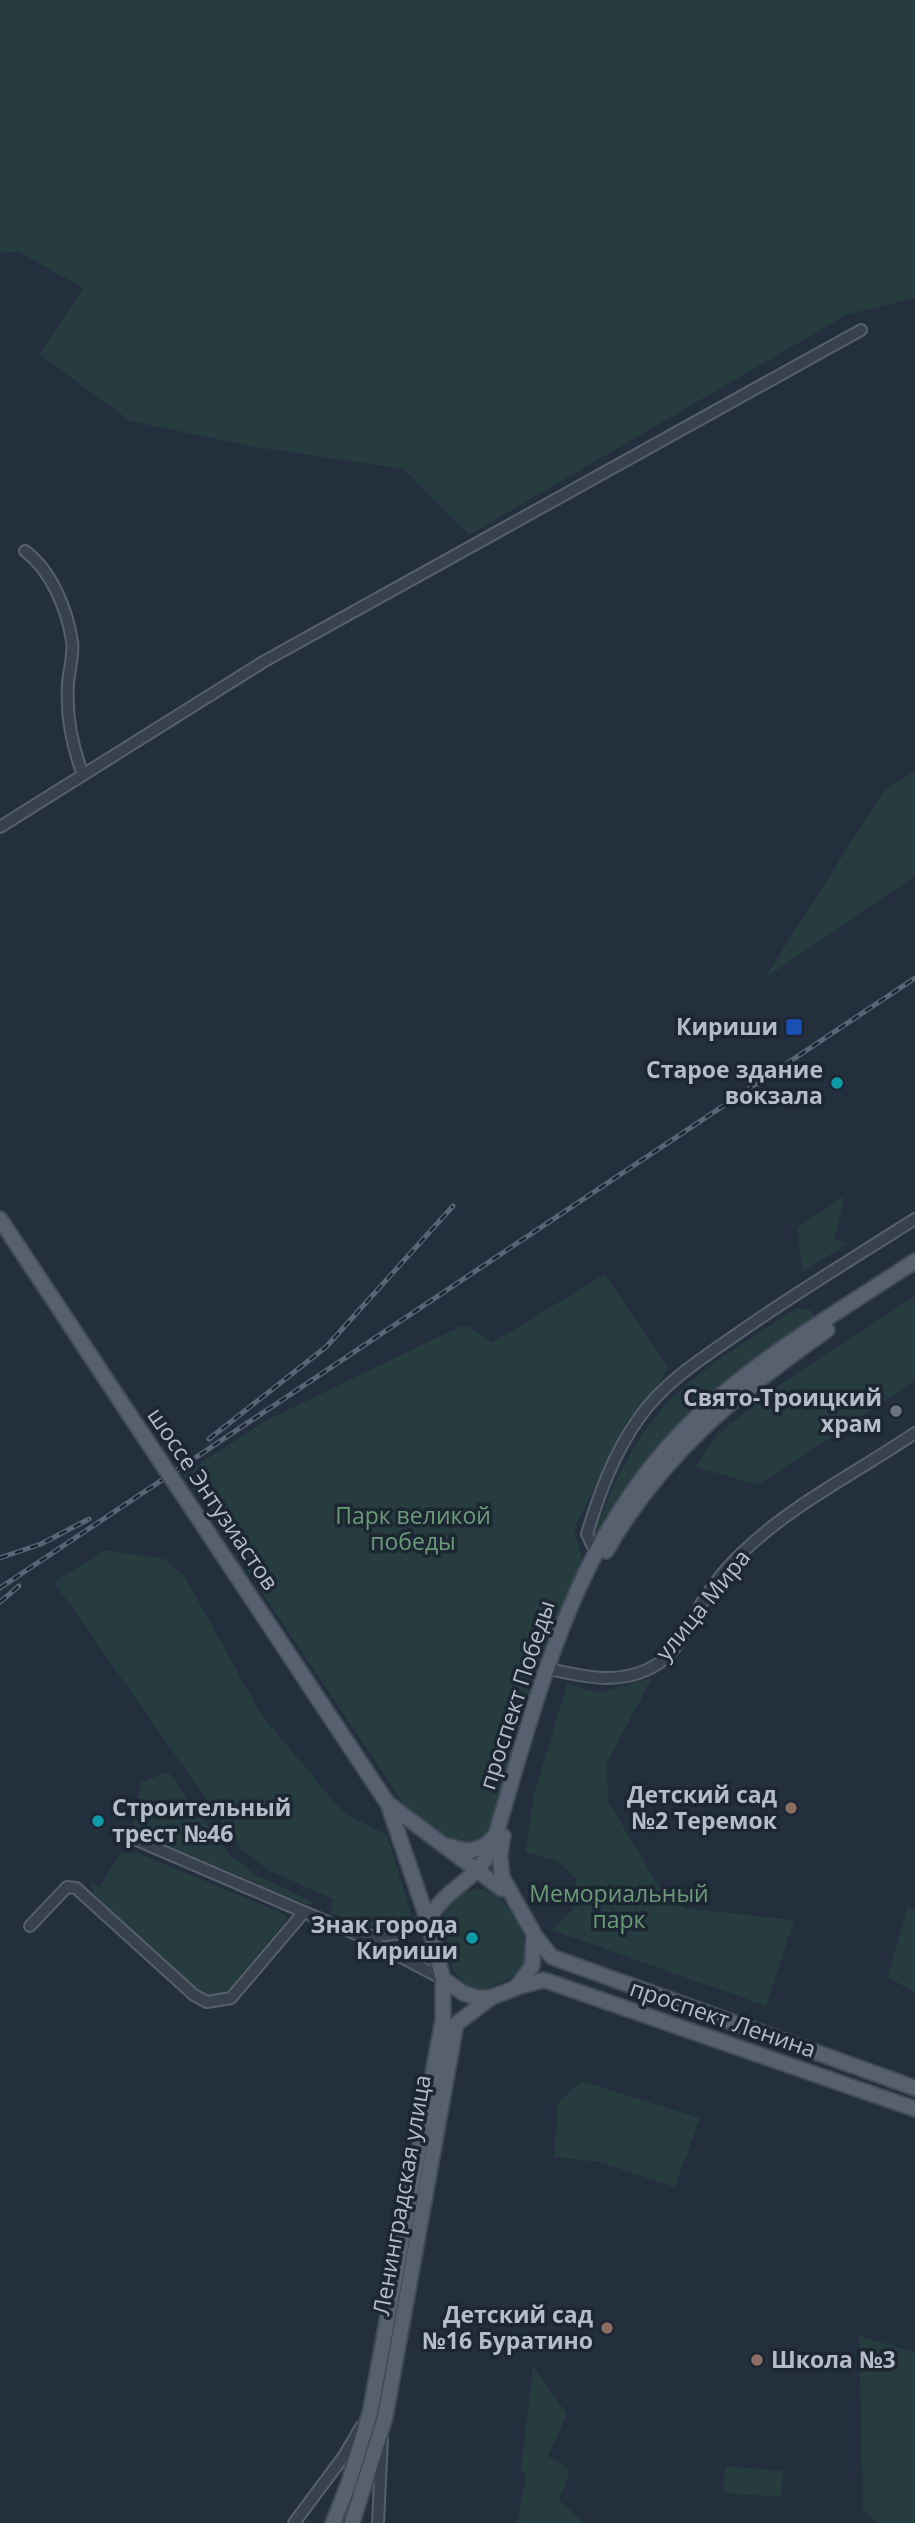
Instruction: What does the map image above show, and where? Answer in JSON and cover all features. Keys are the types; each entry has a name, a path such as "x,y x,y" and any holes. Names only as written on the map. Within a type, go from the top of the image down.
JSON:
{"main road":[{"name":"шоссе Энтузиастов","path":"0,1219 388,1804"},
{"name":"проспект Победы","path":"500,1835 550,1669 595,1551 642,1476 709,1405 768,1359 915,1261"},
{"name":"проспект Победы","path":"550,1669 607,1549 628,1513 681,1447 741,1393 915,1272"},
{"path":"388,1804 502,1889 518,1904"},
{"path":"388,1804 428,1921 443,1979 463,1993 478,1997 492,1997 516,1988 533,1966 534,1934 502,1877 500,1835"},
{"path":"442,1844 472,1851 500,1835"},
{"path":"428,1921 442,1897 464,1883 486,1861 500,1835"},
{"path":"464,1883 482,1883 502,1889"},
{"name":"проспект Ленина","path":"534,1934 552,1957 915,2088"},
{"name":"Ленинградская улица","path":"333,2523 348,2485 370,2413 443,2019 443,1979"},
{"name":"проспект Ленина","path":"516,1988 544,1980 915,2109"},
{"name":"Ленинградская улица","path":"352,2523 386,2418 456,2024 492,1997"}],"street":[{"path":"0,827 263,662 861,330"},
{"path":"25,551 37,560 60,599 73,643 68,687 73,749 83,775"},
{"path":"595,1551 587,1534 600,1493 624,1442 660,1393 679,1375 755,1321 915,1219"},
{"name":"улица Мира","path":"550,1669 601,1680 623,1678 659,1663 684,1634 706,1597 742,1552 782,1521 915,1433"},
{"path":"125,1835 361,1936 443,1979"},
{"path":"30,1926 59,1893 67,1887 76,1888 194,1996 207,2002 220,2002 231,1998 304,1912"},
{"path":"361,1936 397,1934 428,1921"},
{"path":"294,2523 344,2456 370,2413"},
{"path":"378,2523 386,2418"}],"green space":[{"path":"0,0 915,0 915,298 846,315 469,535 404,469 256,447 130,421 39,354 83,288 19,252 0,253"},
{"path":"915,771 915,876 764,979 885,789"},
{"path":"845,1196 834,1239 847,1244 803,1272 797,1227"},
{"name":"Парк великой победы","path":"605,1274 668,1367 660,1383 625,1424 574,1529 582,1558 581,1570 519,1743 511,1756 505,1794 497,1819 487,1834 476,1842 463,1843 435,1829 403,1803 183,1475 263,1422 459,1327 468,1326 492,1343"},
{"path":"915,1296 915,1381 759,1485 695,1467 718,1434 786,1380"},
{"path":"797,1308 812,1311 817,1324 598,1535 595,1532 619,1474 643,1434 666,1404 700,1373"},
{"path":"105,1550 164,1559 185,1577 262,1716 344,1813 387,1835 413,1920 381,1927 362,1925 342,1918 331,1913 333,1899 268,1870 241,1849 54,1582"},
{"name":"Мемориальный парк","path":"652,1678 607,1763 608,1801 661,1890 686,1908 794,1920 766,2006 552,1930 573,1909 576,1879 558,1861 525,1852 534,1794 567,1684 598,1693"},
{"path":"168,1772 229,1854 257,1876 314,1902 308,1905 132,1830 141,1782"},
{"path":"122,1852 140,1854 286,1915 287,1919 226,1993 214,1996 195,1990 94,1895 90,1882 99,1887"},
{"path":"482,1889 492,1893 511,1912 524,1938 525,1952 523,1964 516,1974 482,1989 467,1985 456,1974 449,1958 443,1926 446,1908 451,1901 458,1895"},
{"path":"908,1904 915,1911 915,1993 888,1977"},
{"path":"581,2081 700,2118 675,2187 600,2162 554,2157 558,2103"},
{"path":"859,2336 915,2352 915,2523 879,2523 863,2511"},
{"path":"533,2366 567,2414 548,2456 570,2470 559,2500 584,2523 517,2523 526,2476 521,2470"},
{"path":"725,2466 783,2471 781,2497 723,2493"}],"railway":[{"path":"0,1588 915,978"},
{"path":"209,1439 326,1347 453,1206"},
{"path":"0,1558 41,1544 89,1519"},
{"path":"0,1602 19,1586"}],"place":[{"name":"Кириши","path":"794,1027"},
{"name":"Старое здание вокзала","path":"837,1083"},
{"name":"Свято-Троицкий храм","path":"896,1411"},
{"name":"Детский сад №2 Теремок","path":"791,1808"},
{"name":"Строительный трест №46","path":"98,1821"},
{"name":"Знак города Кириши","path":"472,1938"},
{"name":"Детский сад №16 Буратино","path":"607,2328"},
{"name":"Школа №3","path":"757,2360"}]}
